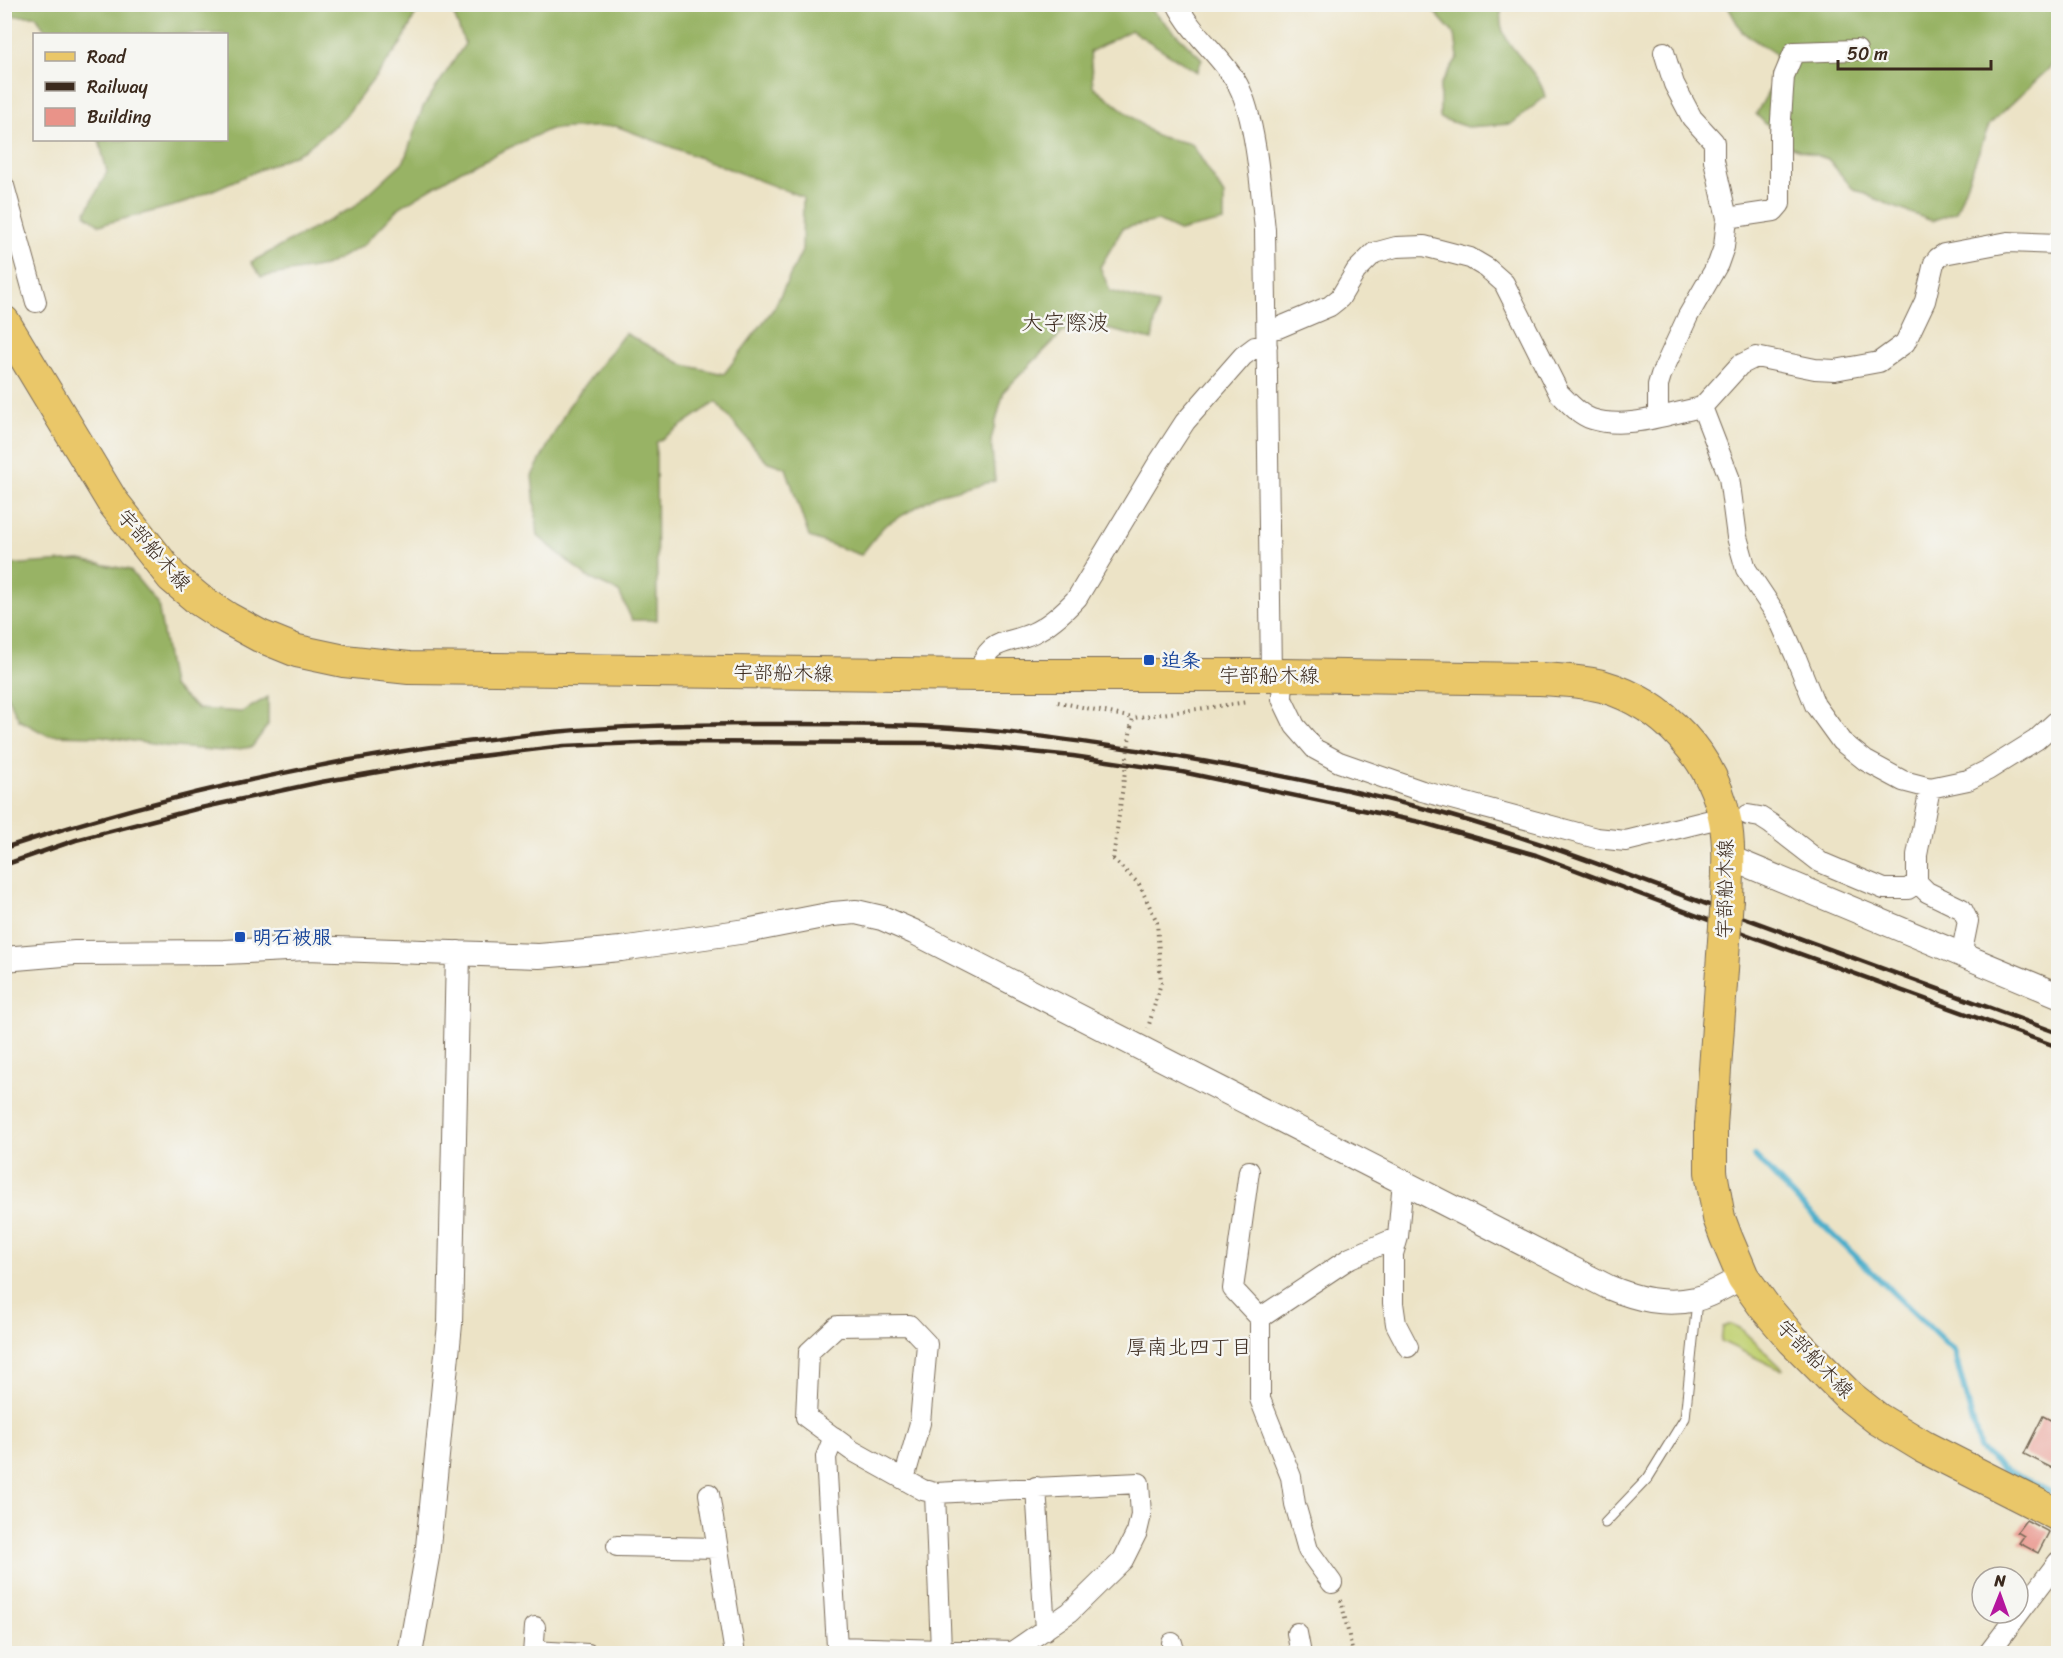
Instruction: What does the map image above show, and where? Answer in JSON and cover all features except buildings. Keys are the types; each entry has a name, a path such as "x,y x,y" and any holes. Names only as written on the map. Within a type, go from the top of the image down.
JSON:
{"main road":[{"name":"宇部船木線","path":"4,322 112,501 172,577 198,599 227,618 260,636 297,651 344,661 409,668 978,675 1279,683 1539,679 1602,686 1643,704 1662,716 1700,758 1715,786 1723,812 1728,857 1727,898 1711,1126 1711,1172 1719,1218 1743,1277 1793,1340 1849,1396 1878,1419 1924,1447 2058,1515"}],"street":[{"path":"1177,4 1198,35 1238,85 1246,104 1256,156 1265,230 1279,683 1296,726 1315,749 1339,762 1422,791 1596,838 1626,841 1711,820"},
{"path":"1727,218 1774,211 1780,204 1780,134 1784,76 1794,52 1857,50"},
{"path":"1658,416 1658,385 1688,316 1718,264 1724,247 1727,218 1714,160 1714,142 1692,118 1674,84 1664,52"},
{"path":"4,186 36,302"},
{"path":"978,675 982,658 999,643 1033,633 1061,615 1077,598 1185,422 1243,356 1278,328 1330,306 1340,298 1356,271 1374,254 1396,247 1424,246 1470,258 1487,268 1504,283 1559,393 1590,419 1631,422 1702,407 1740,365 1756,357 1815,369 1835,370 1880,362 1905,343 1925,301 1934,263 1944,254 2008,242 2058,244"},
{"path":"1702,407 1729,477 1737,537 1746,568 1778,617 1796,655 1815,705 1841,741 1866,761 1903,781 1930,788 1968,780 1988,770 2036,740 2058,720"},
{"path":"1930,788 1917,855 1917,882 1927,892 1962,909 1968,921 1961,956"},
{"path":"1748,815 1760,817 1771,824 1820,862 1884,889 1908,889 1917,882"},
{"path":"1728,857 2058,995"},
{"path":"4,959 75,954 224,952 307,948 539,956 621,949 856,912 882,918 914,932 1627,1295 1653,1301 1671,1302 1697,1299 1743,1277"},
{"path":"410,1653 427,1557 450,1324 458,953"},
{"path":"1249,1171 1233,1289 1260,1318 1260,1400 1291,1478 1295,1504 1308,1550 1332,1583"},
{"path":"1402,1180 1398,1237 1393,1254 1393,1303 1396,1324 1408,1347"},
{"path":"1260,1318 1350,1258 1398,1237"},
{"path":"834,1437 826,1457 837,1647 1012,1653 1070,1612 1123,1560 1137,1532 1141,1515 1139,1483 935,1493 923,1490 851,1449 806,1417 809,1352 837,1326 909,1325 927,1344 920,1423 904,1479"},
{"path":"1036,1487 1045,1629"},
{"path":"935,1493 941,1650"},
{"path":"709,1494 735,1653"},
{"path":"617,1546 718,1548"},
{"path":"1988,1653 2058,1562"},
{"path":"535,1627 533,1652 588,1653"},
{"path":"1297,1633 1300,1653"}],"lane":[{"path":"1605,1523 1648,1478 1686,1418 1697,1299"}],"path":[{"path":"1143,1049 1161,983 1157,922 1139,884 1113,859 1133,718 1258,701 1279,683"},
{"path":"1332,1583 1340,1598 1353,1653"}],"green space":[{"path":"5,4 420,5 402,42 344,118 303,151 181,204 100,225 85,214 107,172 99,141 228,141 228,33 47,33 36,16 5,16"},
{"path":"450,5 1147,5 1202,59 1197,72 1131,30 1090,52 1093,86 1156,136 1192,144 1224,195 1224,221 1179,231 1158,221 1123,228 1100,267 1110,291 1158,305 1152,340 1095,326 1063,332 1004,391 991,440 995,481 937,495 884,526 861,555 809,537 786,468 766,461 716,402 656,443 657,620 632,620 619,592 587,577 538,536 532,476 568,407 625,333 684,365 724,374 774,308 802,251 803,197 616,126 550,129 463,169 400,207 364,245 325,266 261,277 251,262 354,207 404,161 423,107 465,44"},
{"path":"1428,5 1503,5 1501,19 1503,31 1516,53 1541,85 1545,97 1511,124 1467,127 1440,118 1440,85 1458,57 1455,35"},
{"path":"1727,5 2058,5 2058,60 1989,125 1956,212 1932,221 1852,188 1828,159 1786,145 1756,114 1774,82 1776,54 1742,32"},
{"path":"80,560 130,570 158,604 172,686 198,709 242,712 268,697 268,725 252,747 223,751 164,746 101,736 47,735 19,720 5,692 5,561 7,565"},
{"path":"1731,1324 1740,1328 1783,1369 1721,1341 1723,1327"}],"waterway":[{"path":"1755,1156 1800,1203 1954,1351 1980,1449 2002,1468 2058,1496"}],"railway":[{"path":"4,848 207,790 345,761 484,740 625,727 745,724 865,724 986,730 1112,746 1243,768 1348,790 1455,817 1601,865 2058,1033"},
{"path":"4,865 76,840 196,809 321,782 447,760 564,746 665,742 941,743 1073,756 1182,772 1420,822 1536,855 1756,938 2058,1047"}],"place":[{"name":"迫条","path":"1149,660"},
{"name":"明石被服","path":"240,937"}],"district":[{"name":"大字際波","path":"1065,322"},
{"name":"厚南北四丁目","path":"1189,1347"}]}
